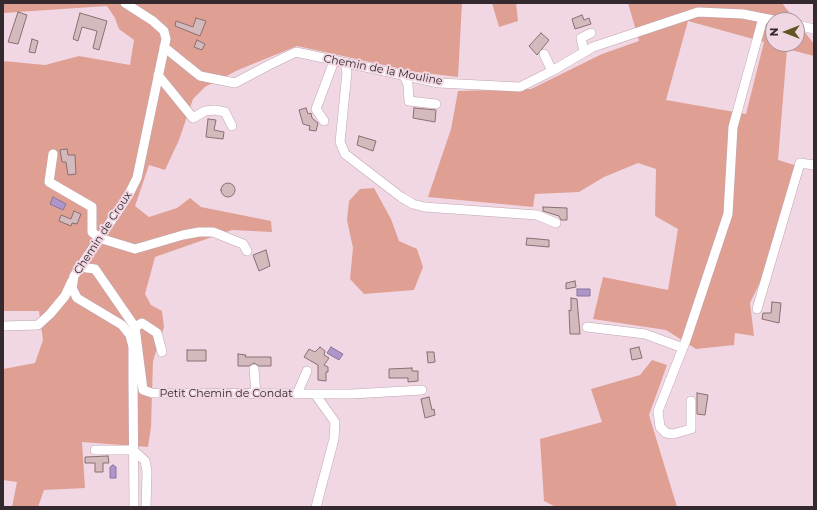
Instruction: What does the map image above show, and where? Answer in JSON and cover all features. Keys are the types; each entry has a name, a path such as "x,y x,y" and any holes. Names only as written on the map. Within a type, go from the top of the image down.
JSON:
{"street":[{"name":"Chemin de Croux","path":"125,3 153,21 164,31 166,39 143,157 137,178 128,196 74,276 72,288 77,298 122,325 130,334 133,362 134,507"},
{"name":"Chemin de la Mouline","path":"164,47 200,76 235,84 269,64 296,52 439,83 520,87 552,71 593,47 698,12 744,14 763,18"},
{"path":"691,401 691,429 673,434 666,433 660,427 658,412 683,348 728,214 733,126 763,18"},
{"path":"584,52 582,38 592,33"},
{"path":"544,54 552,71"},
{"path":"324,122 316,108 334,61"},
{"path":"345,63 347,72 340,142 345,154 401,197 413,204 424,207 537,215 556,223"},
{"path":"158,75 193,118 205,111 215,110 225,112 232,126"},
{"path":"404,76 408,84 410,101 436,104"},
{"path":"53,154 49,182 92,207 92,232 99,238 135,249 199,232 213,232 243,244 247,251"},
{"path":"757,309 800,163 814,165"},
{"name":"Petit Chemin de Condat","path":"80,267 95,269 135,326 143,390 152,393 256,394 361,394 422,390"},
{"path":"3,326 38,325 50,314 65,296 74,276"},
{"path":"135,326 142,322 157,333 162,352"},
{"path":"587,327 645,334 683,348"},
{"path":"254,369 256,394"},
{"path":"297,394 307,371"},
{"path":"314,394 335,422 334,439 316,507"},
{"path":"96,450 133,450 145,461 147,471 146,507"}],"shaded area":[{"path":"3,3 462,3 458,77 416,72 297,46 238,70 205,87 193,99 179,140 165,170 149,165 135,206 149,217 177,208 190,198 201,207 271,221 272,232 232,230 155,257 145,294 151,305 162,311 164,327 153,361 151,427 148,447 82,442 85,488 44,490 38,507 12,507 17,482 3,480 3,369 35,363 43,340 39,311 3,311 3,61 45,65 79,56 130,65 134,40 119,29 115,18 107,6 3,13"},
{"path":"492,3 516,3 518,21 499,27"},
{"path":"628,3 782,3 789,12 765,12 765,52 787,52 778,160 801,167 778,245 750,303 754,336 735,333 734,345 696,349 666,330 593,319 603,277 668,290 678,229 655,216 656,169 638,163 604,177 579,192 535,194 533,207 428,197 451,129 458,91 531,89 602,54 639,41","holes":["688,21 764,42 746,114 666,100"]},
{"path":"805,32 814,44 814,56 799,52 805,52"},
{"path":"374,188 391,219 399,241 417,249 423,267 414,290 364,294 350,279 353,248 347,220 349,201 360,189"},
{"path":"53,197 66,204 63,210 50,204"},
{"path":"577,289 590,289 590,296 577,296"},
{"path":"331,347 343,354 339,360 327,353"},
{"path":"652,360 667,365 649,415 677,507 556,507 544,501 540,439 602,422 591,389 640,375"},
{"path":"113,465 116,467 116,478 110,478 110,467"}],"building":[{"path":"18,12 27,15 18,44 8,42"},
{"path":"80,13 107,21 99,50 93,48 97,31 82,27 78,41 73,39"},
{"path":"582,15 584,20 589,18 591,24 575,29 572,19"},
{"path":"196,18 206,21 200,36 175,26 176,21 193,27"},
{"path":"541,33 549,40 537,55 529,46"},
{"path":"32,39 38,41 35,53 29,52"},
{"path":"197,40 205,44 202,50 194,47"},
{"path":"306,108 308,114 311,113 312,118 318,123 316,131 309,130 310,126 303,124 299,110"},
{"path":"414,108 436,110 435,122 413,118"},
{"path":"208,119 216,120 214,130 224,132 223,139 206,137"},
{"path":"359,136 376,141 373,151 357,145"},
{"path":"67,149 68,155 75,155 76,174 68,175 66,162 62,162 60,150"},
{"path":"225,183 231,183 235,187 235,193 231,197 225,197 221,193 221,187"},
{"path":"543,207 567,208 567,220 561,220 559,216 543,211"},
{"path":"74,211 81,214 77,224 72,223 71,226 59,221 61,215 71,219"},
{"path":"527,238 549,240 549,247 526,245"},
{"path":"266,250 270,266 259,271 253,255"},
{"path":"575,281 576,287 566,289 566,283"},
{"path":"571,298 577,299 580,334 570,334 569,310 571,311"},
{"path":"772,302 781,303 779,323 762,319 763,313 771,313"},
{"path":"320,347 325,351 324,355 329,358 324,365 328,367 328,372 326,372 326,381 318,380 318,365 304,357 309,349 315,352"},
{"path":"639,347 642,358 632,360 630,349"},
{"path":"187,350 206,350 206,361 187,361"},
{"path":"427,352 434,352 435,362 428,363"},
{"path":"238,354 246,355 245,357 271,357 271,366 259,366 254,363 249,366 238,366"},
{"path":"412,368 412,371 418,371 418,381 408,382 408,378 389,378 389,369"},
{"path":"697,393 708,395 705,415 697,414"},
{"path":"429,397 432,410 434,409 435,415 425,418 421,399"},
{"path":"108,456 109,463 103,463 103,472 95,472 95,463 85,463 85,457"}]}
